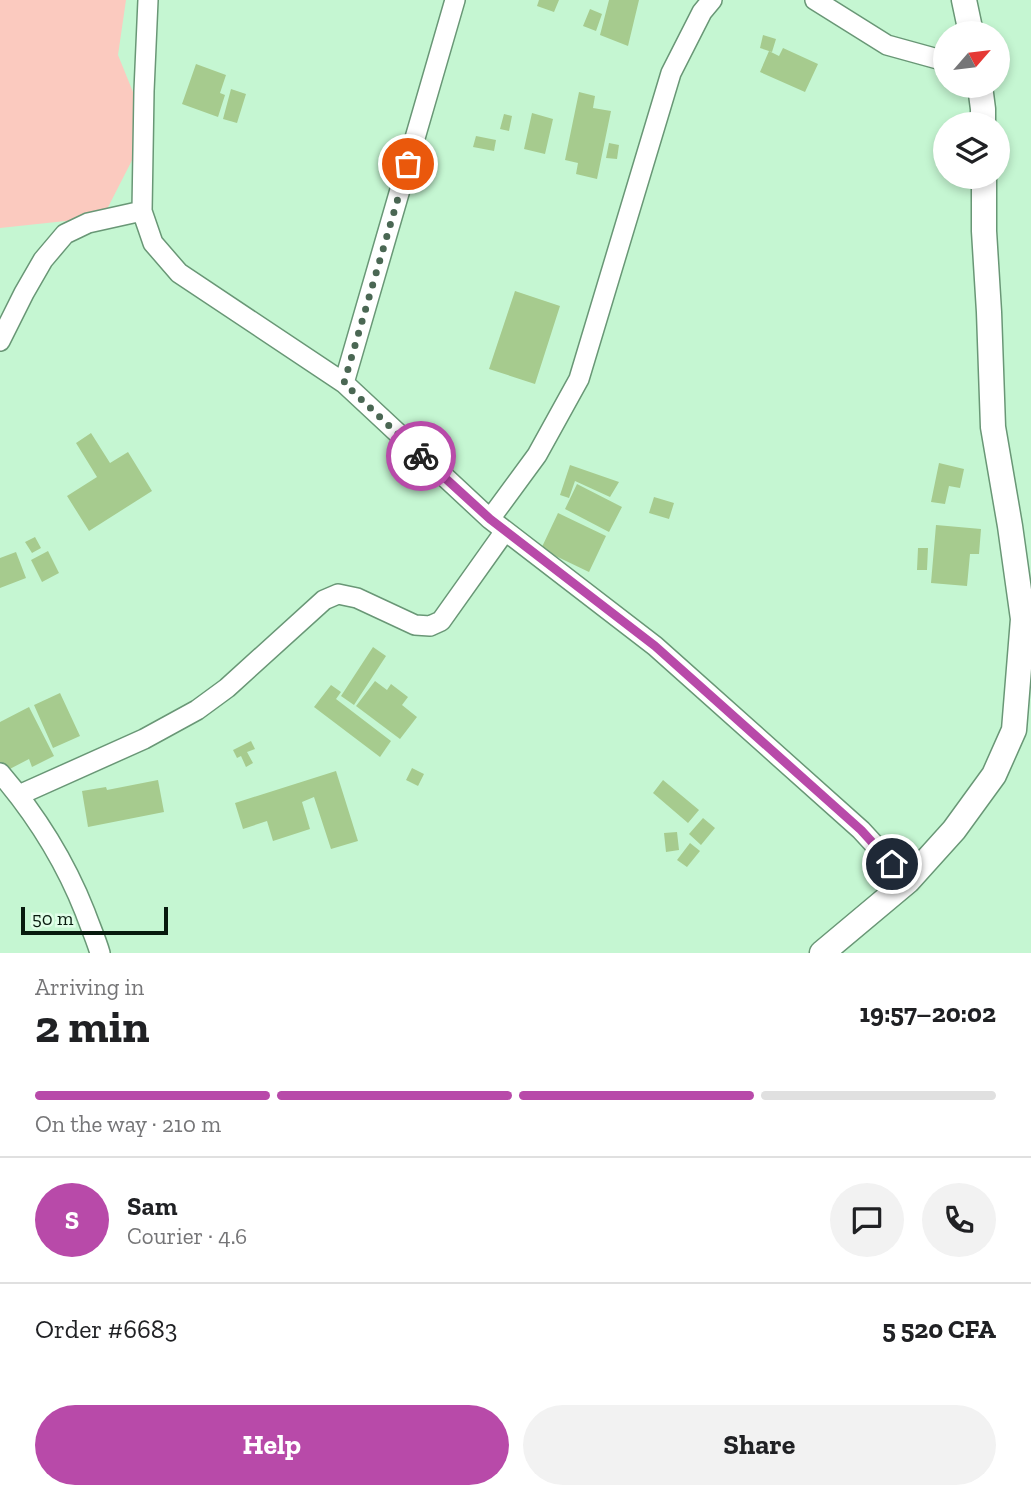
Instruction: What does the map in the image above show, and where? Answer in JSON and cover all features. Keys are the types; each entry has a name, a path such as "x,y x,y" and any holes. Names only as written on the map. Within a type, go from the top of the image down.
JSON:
{"street":[{"path":"148,0 142,211 153,243 179,274 344,383 497,525 655,646 861,830 908,881"},
{"path":"344,383 455,0"},
{"path":"19,794 144,739 197,710 227,688 324,600 338,594 357,598 415,625 430,625 441,621 579,379 671,73 702,12 712,0"},
{"path":"815,0 887,45 933,58"},
{"path":"964,0 968,21"},
{"path":"821,953 908,881 954,830 994,775 1014,730 1023,619 993,427 984,189"},
{"path":"0,341 43,260 65,234 88,223 142,211"},
{"path":"0,773 19,794 52,843 76,889 100,953"}],"shaded area":[{"path":"0,0 126,0 118,55 148,129 103,217 0,228"}],"building":[{"path":"539,0 559,0 554,12 537,6"},
{"path":"609,0 639,0 628,46 600,35"},
{"path":"590,9 602,14 596,31 583,26"},
{"path":"763,35 776,39 772,52 760,48"},
{"path":"783,48 818,64 805,92 760,72 769,51 779,56"},
{"path":"196,64 226,75 220,93 225,95 218,117 182,104"},
{"path":"231,89 246,94 237,123 223,119"},
{"path":"579,92 595,96 593,108 611,111 597,179 576,174 578,163 565,160"},
{"path":"532,113 553,119 545,154 524,149"},
{"path":"504,114 512,116 509,131 500,129"},
{"path":"476,136 496,140 494,151 473,147"},
{"path":"609,143 619,145 617,159 606,158"},
{"path":"515,291 560,306 535,384 489,369"},
{"path":"91,433 110,463 128,452 152,491 89,531 67,496 97,477 76,443"},
{"path":"939,463 964,469 960,488 949,486 945,504 931,502"},
{"path":"570,465 619,482 610,497 575,481 569,498 560,495"},
{"path":"577,484 622,507 609,532 565,509"},
{"path":"654,497 674,503 669,519 649,513"},
{"path":"558,513 606,536 589,572 541,549"},
{"path":"936,525 981,529 979,554 970,554 967,586 931,583"},
{"path":"35,537 41,548 32,553 25,542"},
{"path":"918,548 928,548 927,570 917,570"},
{"path":"48,551 59,573 42,582 31,560"},
{"path":"16,552 26,578 0,588 0,558"},
{"path":"373,647 386,656 354,705 341,696"},
{"path":"375,681 387,690 391,684 408,697 402,705 417,717 400,739 356,706"},
{"path":"331,685 341,692 336,699 391,741 380,757 314,707"},
{"path":"60,693 80,736 53,748 34,705"},
{"path":"29,707 54,756 32,767 29,759 4,772 0,764 0,722"},
{"path":"251,741 255,749 247,752 253,763 246,767 241,756 237,758 233,750"},
{"path":"412,768 424,774 418,786 406,780"},
{"path":"336,771 358,841 331,849 314,797 302,802 310,829 273,841 267,821 243,829 235,803"},
{"path":"158,780 164,812 88,827 82,791 106,787 107,790"},
{"path":"663,780 699,810 688,823 653,793"},
{"path":"703,818 715,828 701,845 689,834"},
{"path":"677,832 679,850 666,852 664,833"},
{"path":"690,843 700,851 687,867 677,860"}],"way so far":[{"path":"408,164 344,383 421,456"}],"route":[{"path":"421,456 490,519 655,646 861,830 892,864"}]}
